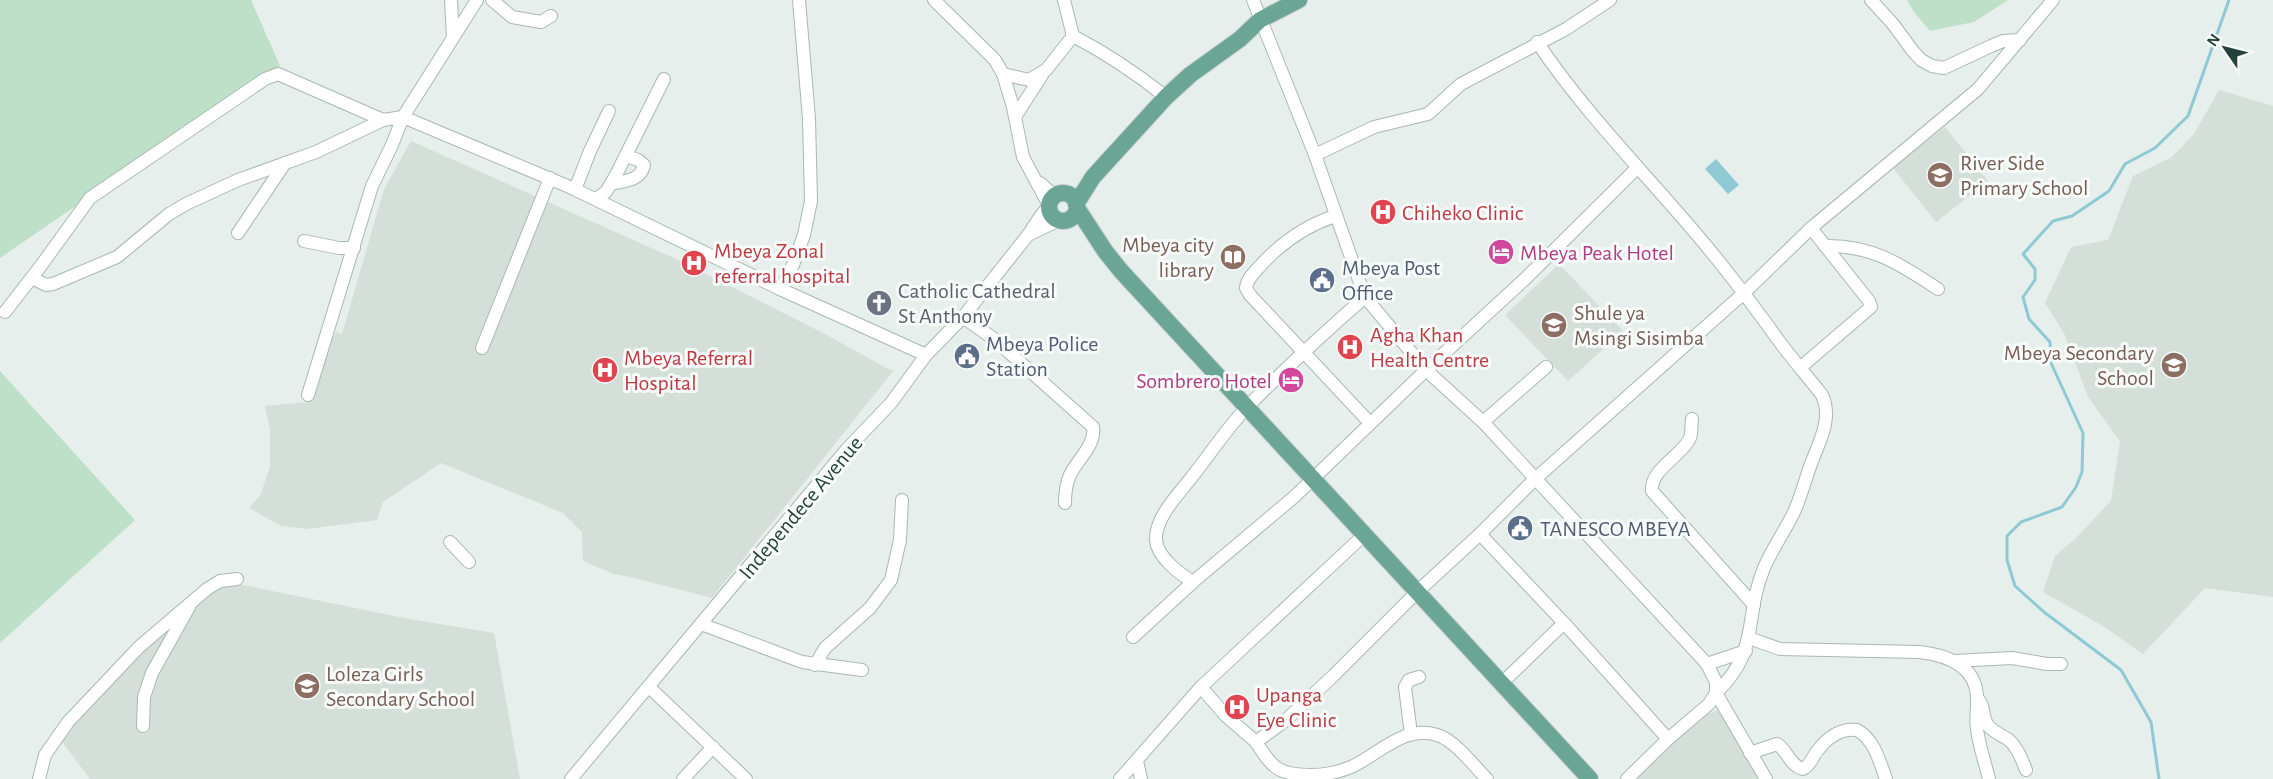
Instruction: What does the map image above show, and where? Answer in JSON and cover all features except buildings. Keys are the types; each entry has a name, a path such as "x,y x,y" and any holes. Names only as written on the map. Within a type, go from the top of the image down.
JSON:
{"main road":[{"path":"1299,0 1260,20 1240,39 1190,75 1166,97 1093,177 1063,206 1097,240 1121,271 1248,407 1311,479 1590,779"}],"street":[{"path":"451,0 453,38"},
{"path":"308,394 372,186 403,117 477,0"},
{"path":"492,0 504,13 512,17 541,22 551,16"},
{"path":"780,289 794,265 812,201 809,119 800,0"},
{"path":"934,0 995,60 1003,74 1023,157 1046,198 1063,206"},
{"path":"1064,0 1073,36 1102,52 1166,97"},
{"path":"1253,0 1315,155 1365,297 1426,370 1483,422 1707,664 1715,676 1716,693 1766,779"},
{"path":"1315,155 1374,127 1428,114 1461,84 1566,28 1610,0"},
{"path":"1871,0 1921,60 1932,66 1944,68 2003,41 2020,40"},
{"path":"1256,742 1286,720 1311,697 1535,479 1745,292 1811,228 1978,89 2053,0"},
{"path":"1015,117 1046,70 1073,36"},
{"path":"1537,42 1556,71 1636,169 1745,292 1780,342 1801,366 1826,404 1827,411 1823,434 1794,510 1764,569 1754,605 1746,651 1733,674 1709,704 1668,739 1627,779"},
{"path":"1003,74 1029,80 1046,70"},
{"path":"5,312 90,198 272,75 282,75 383,120"},
{"path":"596,200 606,192 627,156 640,124 664,79"},
{"path":"572,188 576,187 609,111"},
{"path":"32,278 46,285 53,284 92,269 127,250 176,209 238,180 316,152 383,120 403,117 572,188 780,289 926,355"},
{"path":"611,184 630,180 642,172 644,165 642,162 627,156"},
{"path":"238,233 285,163"},
{"path":"1133,637 1193,582 1294,497 1526,278 1636,169"},
{"path":"482,348 550,178"},
{"name":"Independece Avenue","path":"571,779 848,450 891,403 926,355 963,317 1028,235 1063,206"},
{"path":"1335,216 1301,230 1278,248 1251,276 1246,285 1250,295 1370,423"},
{"path":"1801,366 1871,307 1869,301 1811,228"},
{"path":"304,241 339,248 354,248"},
{"path":"1825,246 1852,246 1873,251 1938,289"},
{"path":"1193,582 1174,566 1168,564 1158,551 1156,533 1171,504 1248,407 1365,297"},
{"path":"963,317 994,339 1093,427 1094,431 1088,448 1071,474 1065,493 1065,503"},
{"path":"1483,422 1546,367"},
{"path":"1692,419 1690,437 1657,475 1652,491 1754,605"},
{"path":"814,665 825,648 870,608 891,580 900,540 902,500"},
{"path":"1480,534 1668,739"},
{"path":"1120,779 1200,687 1364,536"},
{"path":"450,542 469,562"},
{"path":"39,779 45,755 68,722 139,647 220,581 237,579"},
{"path":"143,726 144,698 153,673 194,600"},
{"path":"1502,683 1564,623"},
{"path":"701,624 784,657 814,665 862,670"},
{"path":"1749,638 1780,649 1919,652 1936,654 1954,661 1968,671 1973,678 1977,699 1975,714 1977,731 1989,779"},
{"path":"1707,664 1746,651"},
{"path":"1954,661 2012,658 2061,664"},
{"path":"1411,734 1406,687 1410,680 1419,677"},
{"path":"649,687 746,779"},
{"path":"1200,687 1226,716 1256,742 1275,767 1284,774 1319,775 1352,766 1393,741 1411,734 1424,733 1440,735 1462,752 1487,779"},
{"path":"1977,699 1982,704 1986,722 2016,748 2026,770"},
{"path":"1750,753 1777,744 1798,769 1803,770 1809,765 1819,748 1832,736 1843,730 1857,730 1863,733 1877,754 1886,779"},
{"path":"683,779 712,747"},
{"path":"1137,761 1141,779"}],"shaded area":[{"name":"Mbeya Secondary School","path":"2219,90 2273,106 2273,597 2205,588 2143,654 2103,626 2043,592 2055,556 2076,538 2111,501 2120,441 2088,397 2064,333 2045,303 2071,247 2108,240 2133,176 2172,157 2194,134"},
{"name":"River Side Primary School","path":"1945,127 1988,181 1936,222 1893,168"},
{"name":"Mbeya Referral Hospital","path":"411,141 674,258 825,334 888,369 894,370 712,598 614,574 583,561 582,532 563,513 441,463 383,502 377,520 307,529 281,526 249,508 260,496 270,467 270,430 265,406 310,402 326,349 336,332 342,334 384,189"},
{"path":"1559,264 1623,331 1568,381 1505,315"},
{"name":"Loleza Girls Secondary School","path":"214,579 409,619 494,633 520,779 90,779 60,739"},
{"path":"1719,709 1765,779 1637,779 1639,764 1665,733"}],"green space":[{"path":"0,0 251,0 280,66 0,258"},
{"path":"1907,0 2008,0 1974,22 1930,31"},
{"path":"0,371 135,520 0,643"}],"water":[{"path":"1716,159 1739,185 1728,194 1705,169"}],"waterway":[{"path":"2159,779 2151,722 2121,670 2044,612 2015,586 2007,560 2007,536 2021,522 2062,507 2076,487 2082,472 2083,433 2051,363 2050,342 2029,319 2023,297 2035,280 2035,269 2023,254 2053,221 2072,216 2109,191 2125,164 2155,148 2188,116 2229,0"}],"place":[{"name":"River Side Primary School","path":"1940,175"},
{"name":"Chiheko Clinic","path":"1383,212"},
{"name":"Mbeya Peak Hotel","path":"1501,252"},
{"name":"Mbeya city library","path":"1233,257"},
{"name":"Mbeya Zonal referral hospital","path":"694,263"},
{"name":"Mbeya Post Office","path":"1322,280"},
{"name":"Catholic Cathedral St Anthony","path":"879,303"},
{"name":"Shule ya Msingi Sisimba","path":"1554,325"},
{"name":"Agha Khan Health Centre","path":"1350,347"},
{"name":"Mbeya Police Station","path":"967,356"},
{"name":"Mbeya Secondary School","path":"2174,365"},
{"name":"Mbeya Referral Hospital","path":"605,370"},
{"name":"Sombrero Hotel","path":"1291,380"},
{"name":"TANESCO MBEYA","path":"1520,528"},
{"name":"Loleza Girls Secondary School","path":"307,686"},
{"name":"Upanga Eye Clinic","path":"1237,707"}]}
